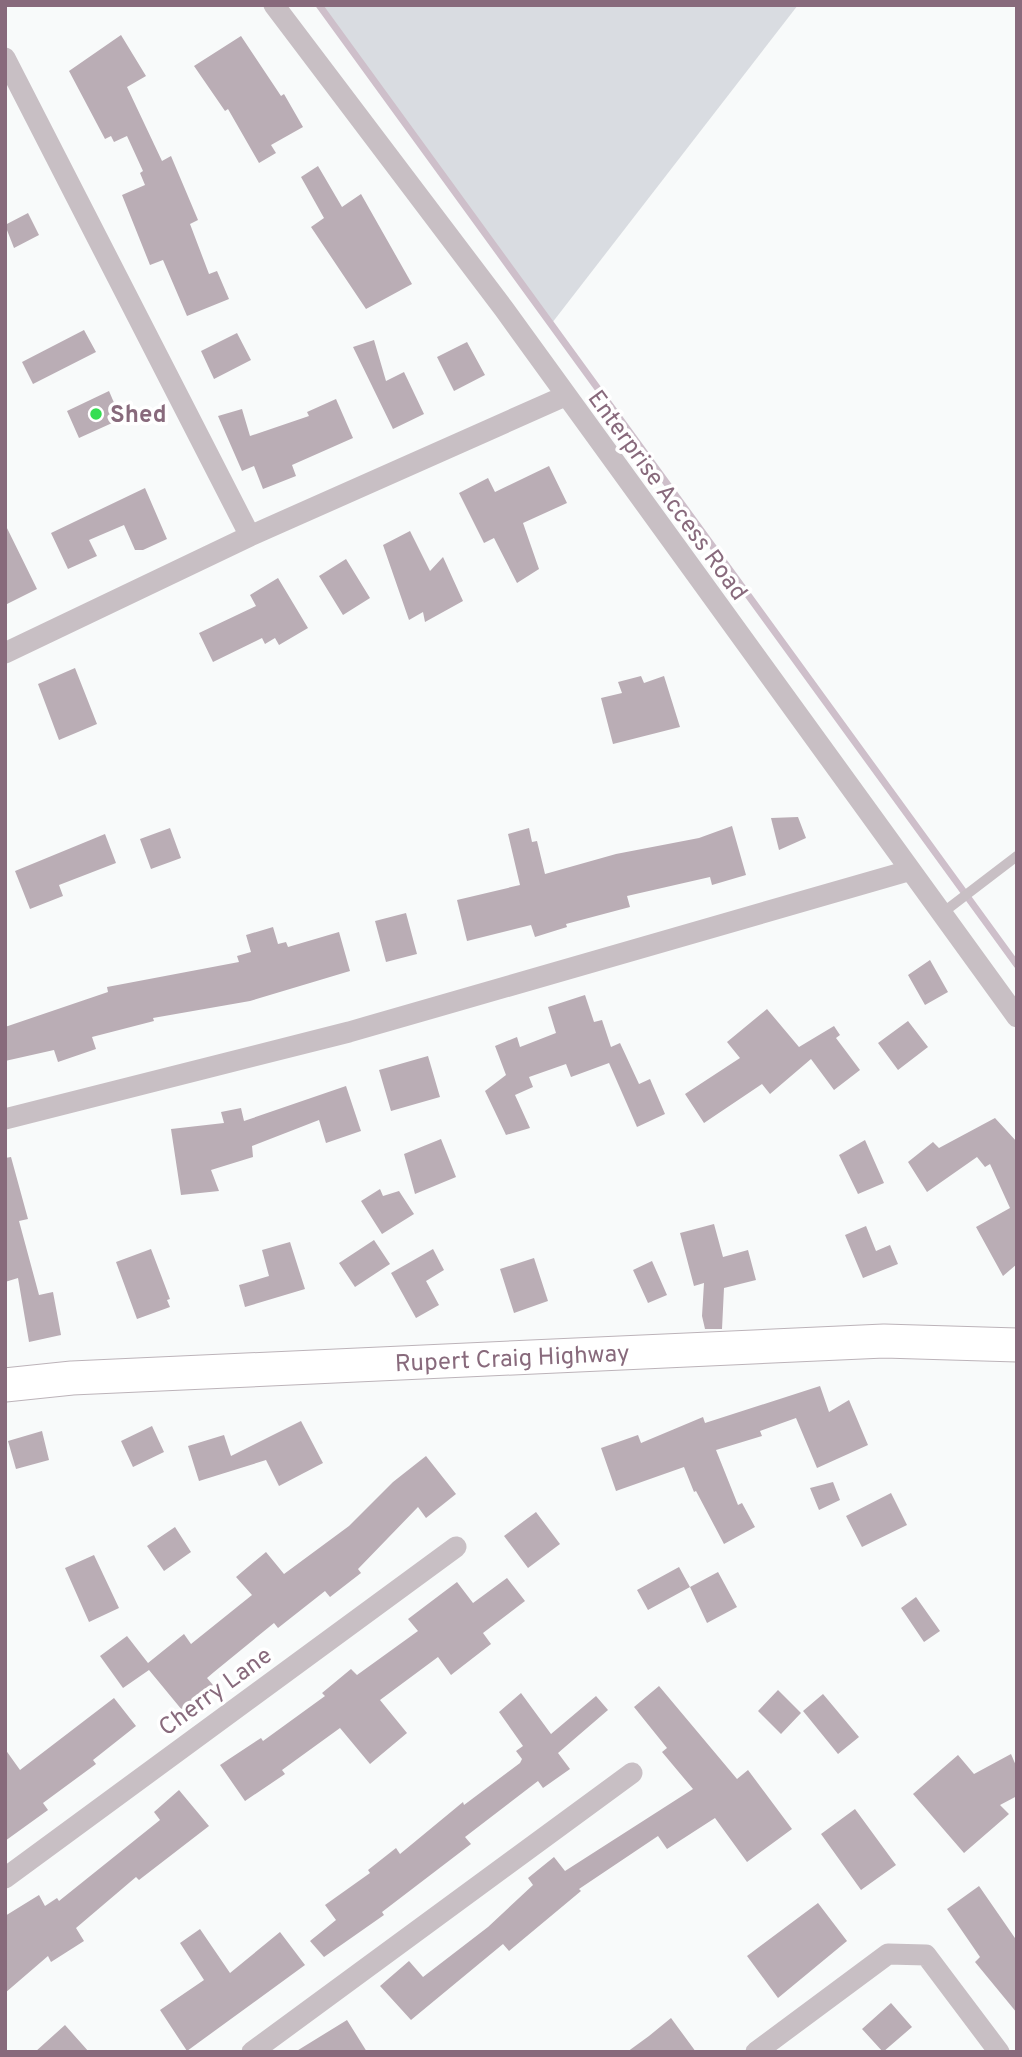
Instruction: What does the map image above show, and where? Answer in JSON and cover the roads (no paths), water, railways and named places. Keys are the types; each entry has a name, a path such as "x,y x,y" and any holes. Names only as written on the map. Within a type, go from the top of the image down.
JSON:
{"main road":[{"name":"Rupert Craig Highway","path":"5,1385 99,1377 884,1340 1017,1345"}],"street":[{"name":"Enterprise Access Road","path":"275,5 504,309 908,871 1017,1017"},
{"path":"5,58 250,536"},
{"path":"7,649 250,536 565,396"},
{"path":"5,1119 349,1032 908,871"},
{"name":"Cherry Lane","path":"5,1878 456,1547"},
{"path":"251,2052 632,1773"},
{"path":"756,2052 888,1954 926,1955 999,2052"}],"lane":[{"path":"941,914 1017,856"}],"waterway":[{"path":"319,5 1017,965"}],"place":[{"name":"Shed","path":"96,414"}]}
